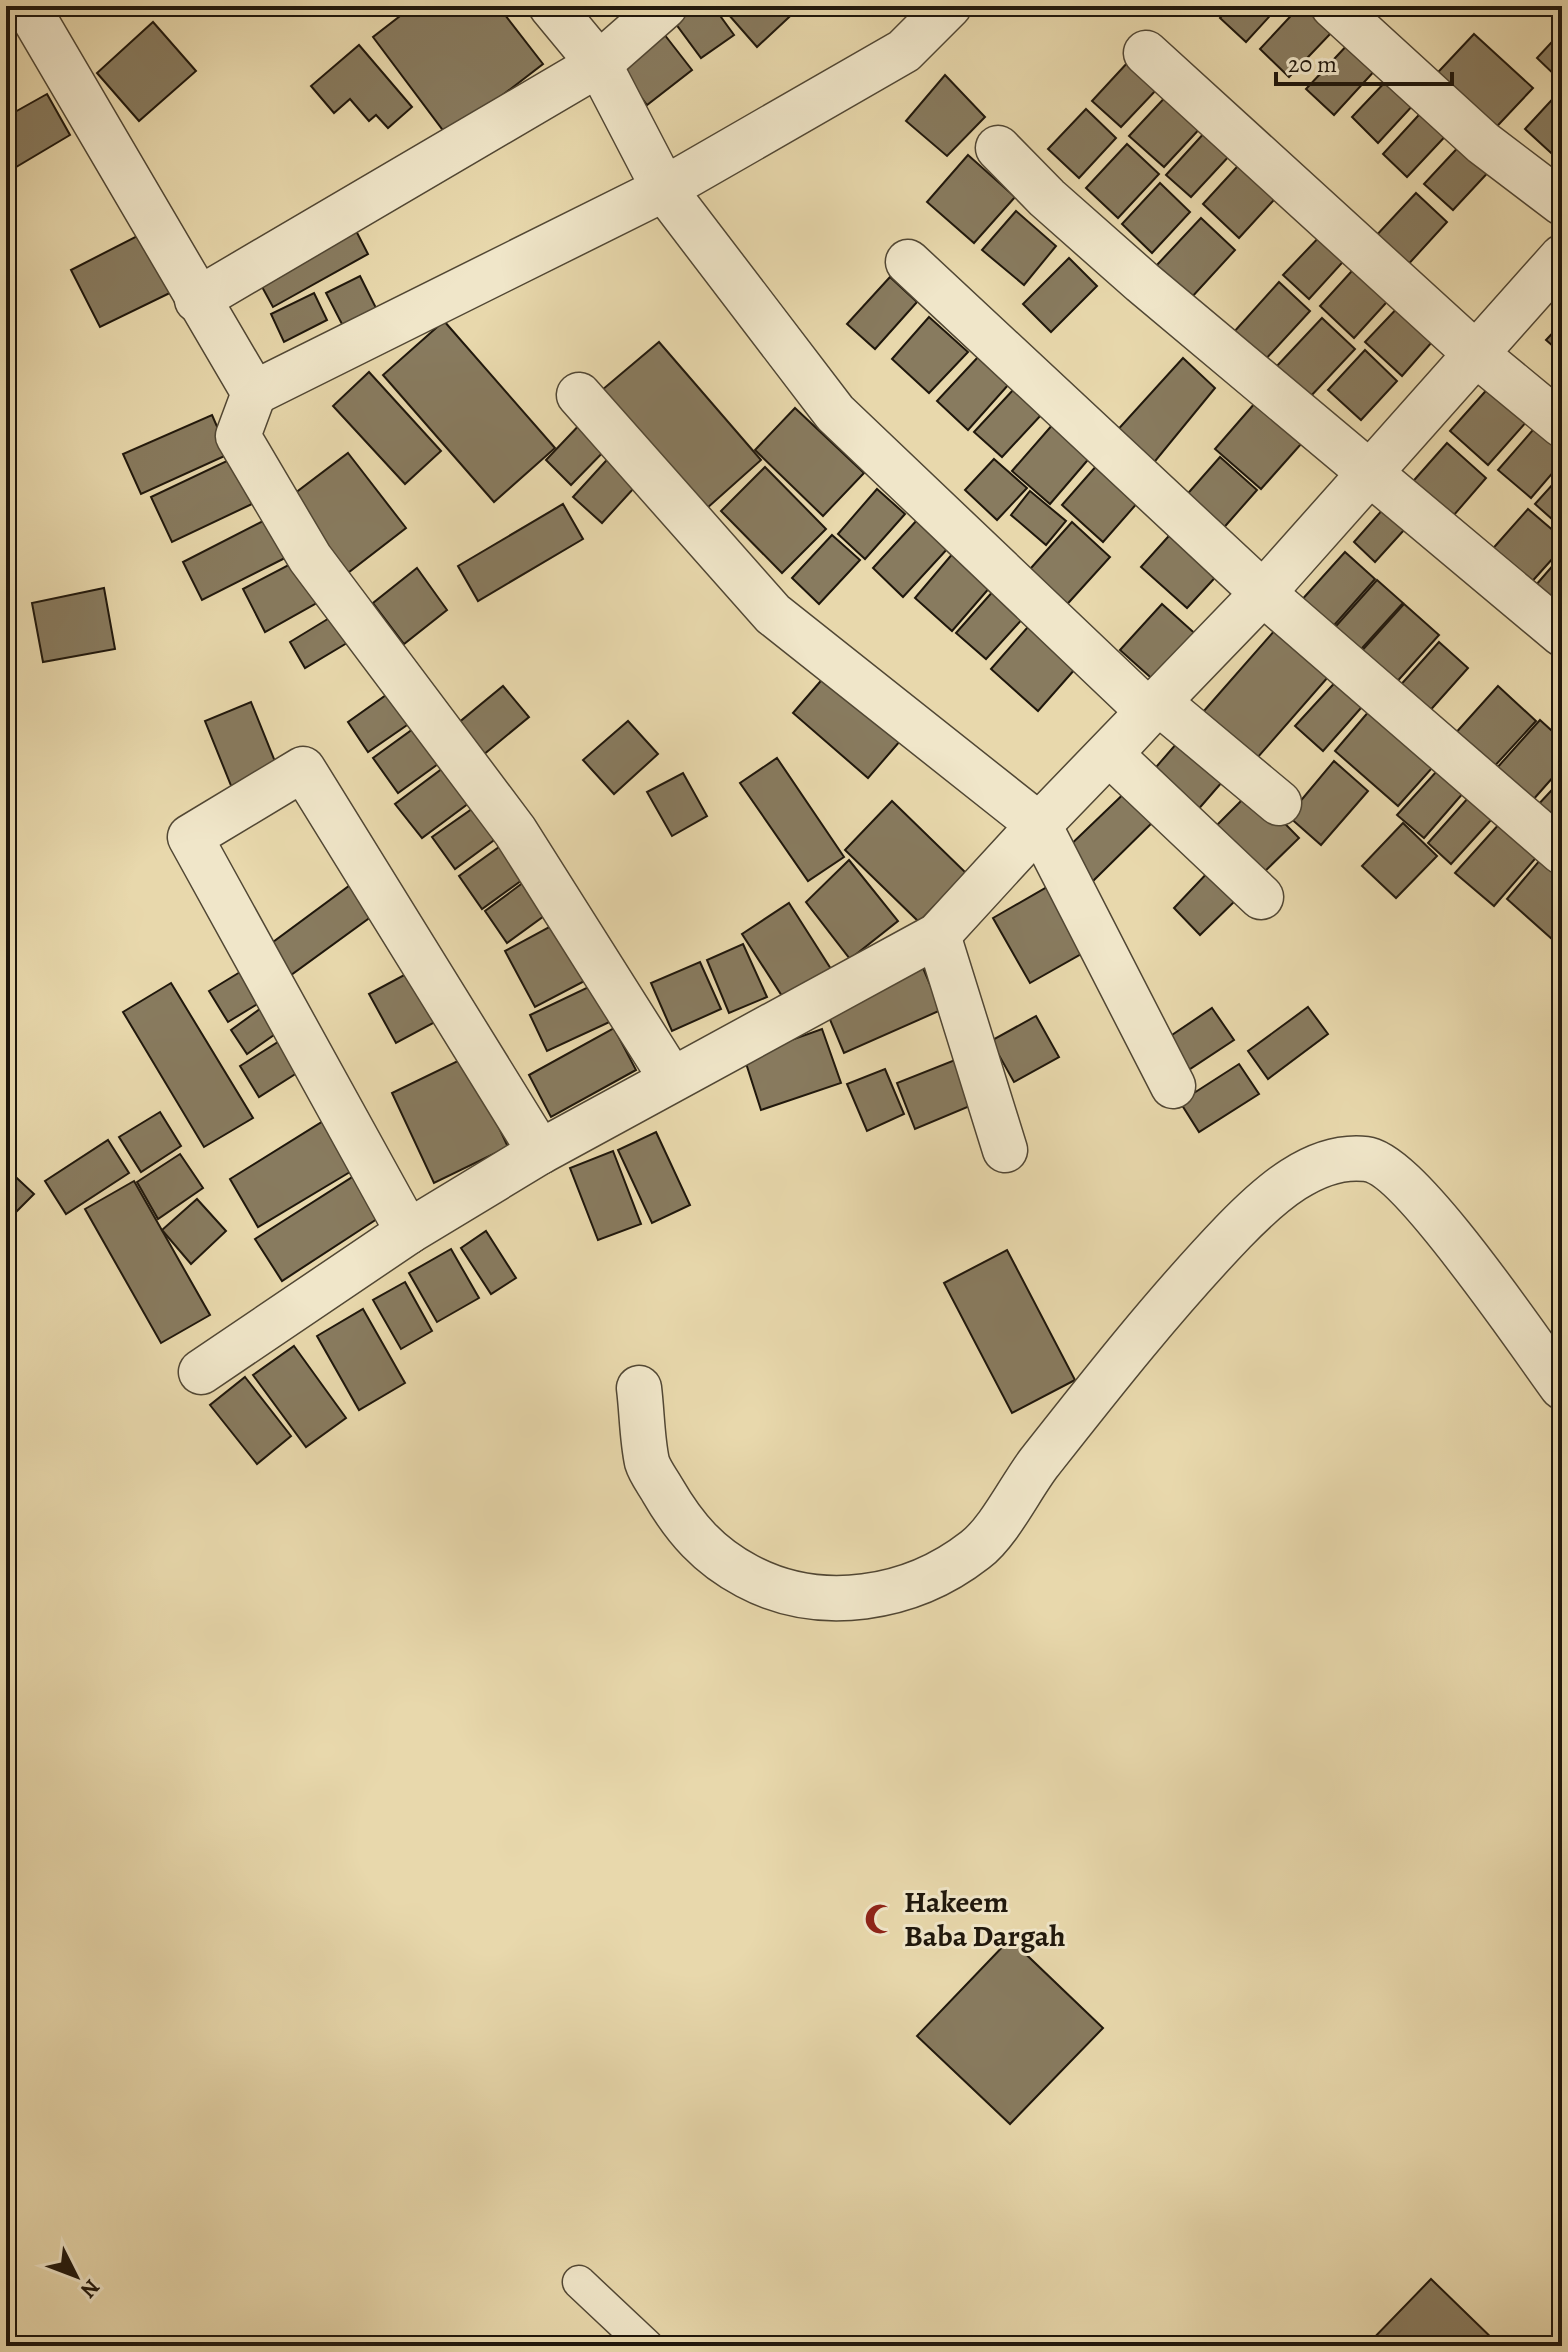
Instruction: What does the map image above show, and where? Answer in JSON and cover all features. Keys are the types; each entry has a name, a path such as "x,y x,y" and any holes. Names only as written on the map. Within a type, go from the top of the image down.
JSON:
{"street":[{"path":"27,6 254,393"},
{"path":"551,6 599,64 664,189 835,413 1148,711"},
{"path":"197,300 599,64 665,6"},
{"path":"671,1078 515,831 310,558 238,436 254,393 664,189 904,51 949,6"},
{"path":"1333,6 1483,143 1562,203"},
{"path":"1146,53 1476,354 1562,425"},
{"path":"998,148 1047,198 1142,282 1562,634"},
{"path":"201,1372 408,1232 540,1152 938,935 1039,825 1263,593 1562,257"},
{"path":"908,262 1263,593 1562,852"},
{"path":"579,395 773,614 1039,825 1173,1086"},
{"path":"1261,897 1110,754 1158,702 1279,803"},
{"path":"408,1232 190,837 265,791 303,769 540,1152"},
{"path":"938,935 1005,1150"},
{"path":"639,1388 648,1465 695,1539 721,1562 758,1582 810,1598 871,1596 931,1580 978,1548 1130,1347 1179,1289 1245,1220 1311,1168 1344,1159 1370,1159 1395,1174 1462,1251 1562,1387"}],"lane":[{"path":"579,2282 647,2346"}],"building":[{"path":"413,6 498,6 543,64 448,137 373,37"},
{"path":"685,6 713,6 734,35 701,58 670,16"},
{"path":"721,6 801,6 757,47"},
{"path":"1231,6 1279,6 1246,42 1220,18"},
{"path":"1300,6 1305,6 1332,32 1289,77 1260,49"},
{"path":"153,22 196,71 139,121 97,73"},
{"path":"657,25 692,70 647,105 613,59"},
{"path":"1562,31 1562,82 1537,58"},
{"path":"1474,34 1533,88 1485,139 1426,85"},
{"path":"1351,41 1378,67 1334,115 1306,89"},
{"path":"359,45 412,107 388,128 376,115 369,121 350,99 334,113 311,86"},
{"path":"1129,61 1158,88 1121,127 1092,101"},
{"path":"945,75 985,117 947,156 906,121"},
{"path":"1389,78 1415,103 1378,143 1352,117"},
{"path":"1171,91 1205,123 1164,167 1129,136"},
{"path":"1559,92 1562,96 1562,163 1525,129"},
{"path":"47,94 70,135 6,173 6,117"},
{"path":"1428,105 1453,128 1407,177 1383,154"},
{"path":"1086,109 1116,138 1079,178 1048,149"},
{"path":"1206,131 1231,154 1191,197 1166,175"},
{"path":"1465,140 1494,166 1453,210 1424,184"},
{"path":"1127,144 1159,174 1118,218 1086,188"},
{"path":"968,155 1015,197 974,243 927,202"},
{"path":"1247,156 1283,190 1239,238 1203,204"},
{"path":"1160,183 1190,212 1152,253 1122,224"},
{"path":"1416,193 1447,222 1404,269 1373,239"},
{"path":"1016,211 1056,246 1024,285 982,250"},
{"path":"1201,218 1235,250 1191,298 1156,266"},
{"path":"351,221 368,254 273,307 255,274"},
{"path":"147,231 176,290 100,327 71,270"},
{"path":"1325,231 1350,254 1309,299 1283,275"},
{"path":"1069,258 1097,286 1051,332 1023,304"},
{"path":"1361,261 1395,293 1354,338 1320,306"},
{"path":"360,276 377,310 344,328 326,293"},
{"path":"890,277 917,302 875,349 847,324"},
{"path":"1279,282 1310,311 1263,362 1233,333"},
{"path":"314,293 327,320 284,342 271,314"},
{"path":"1404,301 1439,334 1402,376 1365,342"},
{"path":"929,317 968,352 929,393 892,359"},
{"path":"1322,318 1355,349 1309,398 1276,367"},
{"path":"444,321 555,448 494,502 383,375"},
{"path":"1562,323 1562,354 1546,340"},
{"path":"659,342 761,460 706,509 602,390"},
{"path":"1365,350 1397,381 1361,420 1328,390"},
{"path":"979,356 1009,384 968,430 937,401"},
{"path":"1183,358 1215,388 1147,471 1113,435"},
{"path":"369,372 441,451 405,484 333,406"},
{"path":"1491,385 1529,419 1488,465 1450,431"},
{"path":"1014,389 1042,414 1002,457 974,432"},
{"path":"1255,403 1301,444 1261,489 1215,449"},
{"path":"795,408 864,473 823,516 755,450"},
{"path":"212,415 229,454 141,494 123,454"},
{"path":"585,419 612,443 571,485 546,460"},
{"path":"1054,423 1092,455 1050,504 1012,471"},
{"path":"1539,423 1562,444 1562,462 1531,498 1498,470"},
{"path":"1447,443 1486,478 1447,523 1408,487"},
{"path":"615,451 644,477 602,523 573,497"},
{"path":"348,453 406,528 340,579 282,503"},
{"path":"1220,457 1257,490 1220,532 1183,499"},
{"path":"231,459 252,504 172,542 151,497"},
{"path":"994,459 1027,488 997,520 965,490"},
{"path":"1098,464 1139,501 1103,542 1062,505"},
{"path":"765,467 826,529 782,573 721,511"},
{"path":"1562,474 1562,528 1535,504"},
{"path":"877,489 905,514 865,559 838,534"},
{"path":"1030,491 1066,521 1046,545 1011,515"},
{"path":"1392,499 1414,519 1375,562 1354,542"},
{"path":"563,504 583,539 478,601 458,566"},
{"path":"1528,509 1562,538 1562,548 1528,586 1489,553"},
{"path":"918,519 949,547 903,597 873,568"},
{"path":"265,520 285,558 202,600 183,562"},
{"path":"1072,522 1110,557 1061,611 1023,577"},
{"path":"1176,528 1222,570 1187,608 1141,567"},
{"path":"832,535 860,560 819,604 792,578"},
{"path":"954,552 991,586 952,631 915,598"},
{"path":"1345,552 1375,579 1329,631 1299,603"},
{"path":"1562,555 1562,623 1529,593"},
{"path":"300,559 322,600 265,632 243,589"},
{"path":"417,568 447,610 404,644 373,603"},
{"path":"1377,580 1403,603 1354,657 1329,634"},
{"path":"104,588 115,649 43,662 32,603"},
{"path":"995,589 1025,616 986,659 956,633"},
{"path":"1162,604 1200,638 1158,684 1120,650"},
{"path":"1404,604 1439,635 1384,696 1349,665"},
{"path":"331,617 347,643 305,668 290,642"},
{"path":"1035,619 1083,660 1038,711 991,669"},
{"path":"1282,622 1335,669 1250,766 1196,720"},
{"path":"1439,642 1468,668 1418,724 1389,698"},
{"path":"832,668 907,733 868,778 793,713"},
{"path":"1341,676 1368,700 1323,751 1295,726"},
{"path":"503,686 529,717 477,760 451,729"},
{"path":"1498,686 1536,721 1491,770 1453,736"},
{"path":"389,693 410,723 368,752 348,722"},
{"path":"251,702 278,769 232,788 205,721"},
{"path":"1376,703 1440,759 1398,806 1335,751"},
{"path":"1540,720 1562,740 1562,767 1532,801 1496,769"},
{"path":"628,721 658,754 614,794 583,760"},
{"path":"413,729 438,764 398,793 373,758"},
{"path":"1184,735 1229,774 1189,820 1144,781"},
{"path":"777,758 844,857 808,881 740,783"},
{"path":"1334,761 1368,791 1321,845 1288,816"},
{"path":"1446,761 1471,784 1424,838 1397,815"},
{"path":"443,768 469,803 422,838 395,804"},
{"path":"683,773 707,816 672,836 647,792"},
{"path":"1562,779 1562,831 1536,807"},
{"path":"1135,783 1163,812 1092,882 1063,852"},
{"path":"1477,788 1501,809 1451,864 1428,843"},
{"path":"1252,790 1299,838 1260,876 1213,829"},
{"path":"892,801 966,873 919,922 845,850"},
{"path":"479,804 501,835 455,869 432,837"},
{"path":"1510,812 1547,845 1494,906 1455,873"},
{"path":"1403,823 1437,856 1396,898 1362,866"},
{"path":"506,842 529,875 482,909 459,876"},
{"path":"1546,853 1562,867 1562,948 1507,899"},
{"path":"849,860 898,921 850,959 806,902"},
{"path":"1212,868 1240,896 1200,935 1174,908"},
{"path":"532,876 555,908 507,943 485,911"},
{"path":"1061,879 1097,945 1030,983 993,918"},
{"path":"357,880 379,911 291,975 269,945"},
{"path":"789,903 831,969 784,999 742,934"},
{"path":"564,919 594,976 535,1007 505,951"},
{"path":"743,944 767,997 729,1013 707,960"},
{"path":"700,962 721,1009 672,1031 651,983"},
{"path":"419,967 446,1016 396,1043 369,994"},
{"path":"923,968 941,1010 844,1053 826,1010"},
{"path":"245,969 264,1000 228,1022 209,991"},
{"path":"599,982 616,1019 547,1051 530,1015"},
{"path":"171,983 253,1118 204,1147 123,1012"},
{"path":"264,1006 281,1030 247,1054 231,1030"},
{"path":"1308,1007 1328,1034 1268,1079 1248,1051"},
{"path":"1212,1008 1234,1040 1187,1071 1166,1039"},
{"path":"1036,1016 1059,1057 1014,1082 991,1041"},
{"path":"614,1028 636,1070 551,1117 529,1075"},
{"path":"822,1029 841,1083 761,1110 744,1057"},
{"path":"289,1035 308,1066 259,1097 240,1066"},
{"path":"466,1057 508,1147 434,1183 392,1093"},
{"path":"960,1058 977,1103 915,1129 897,1083"},
{"path":"1239,1064 1259,1094 1199,1132 1180,1102"},
{"path":"885,1069 904,1114 867,1131 847,1084"},
{"path":"160,1112 181,1146 141,1172 119,1137"},
{"path":"325,1120 355,1169 258,1227 230,1179"},
{"path":"656,1132 690,1205 652,1223 618,1150"},
{"path":"108,1140 129,1173 66,1214 45,1181"},
{"path":"613,1151 641,1224 598,1240 570,1168"},
{"path":"180,1154 203,1188 158,1219 137,1182"},
{"path":"6,1168 34,1194 6,1222"},
{"path":"354,1176 380,1217 282,1281 255,1239"},
{"path":"134,1181 210,1315 161,1343 85,1209"},
{"path":"197,1199 226,1231 191,1264 162,1230"},
{"path":"486,1231 516,1278 491,1294 461,1248"},
{"path":"451,1249 479,1298 437,1322 409,1273"},
{"path":"1007,1250 1075,1380 1012,1413 944,1283"},
{"path":"405,1282 432,1331 401,1349 373,1300"},
{"path":"363,1309 405,1383 359,1410 317,1336"},
{"path":"294,1346 346,1418 306,1447 253,1375"},
{"path":"245,1377 291,1436 257,1464 210,1405"},
{"path":"1010,1939 1103,2028 1010,2124 917,2036"},
{"path":"1431,2279 1500,2346 1366,2346"}],"place":[{"name":"Hakeem Baba Dargah","path":"880,1919"}]}
